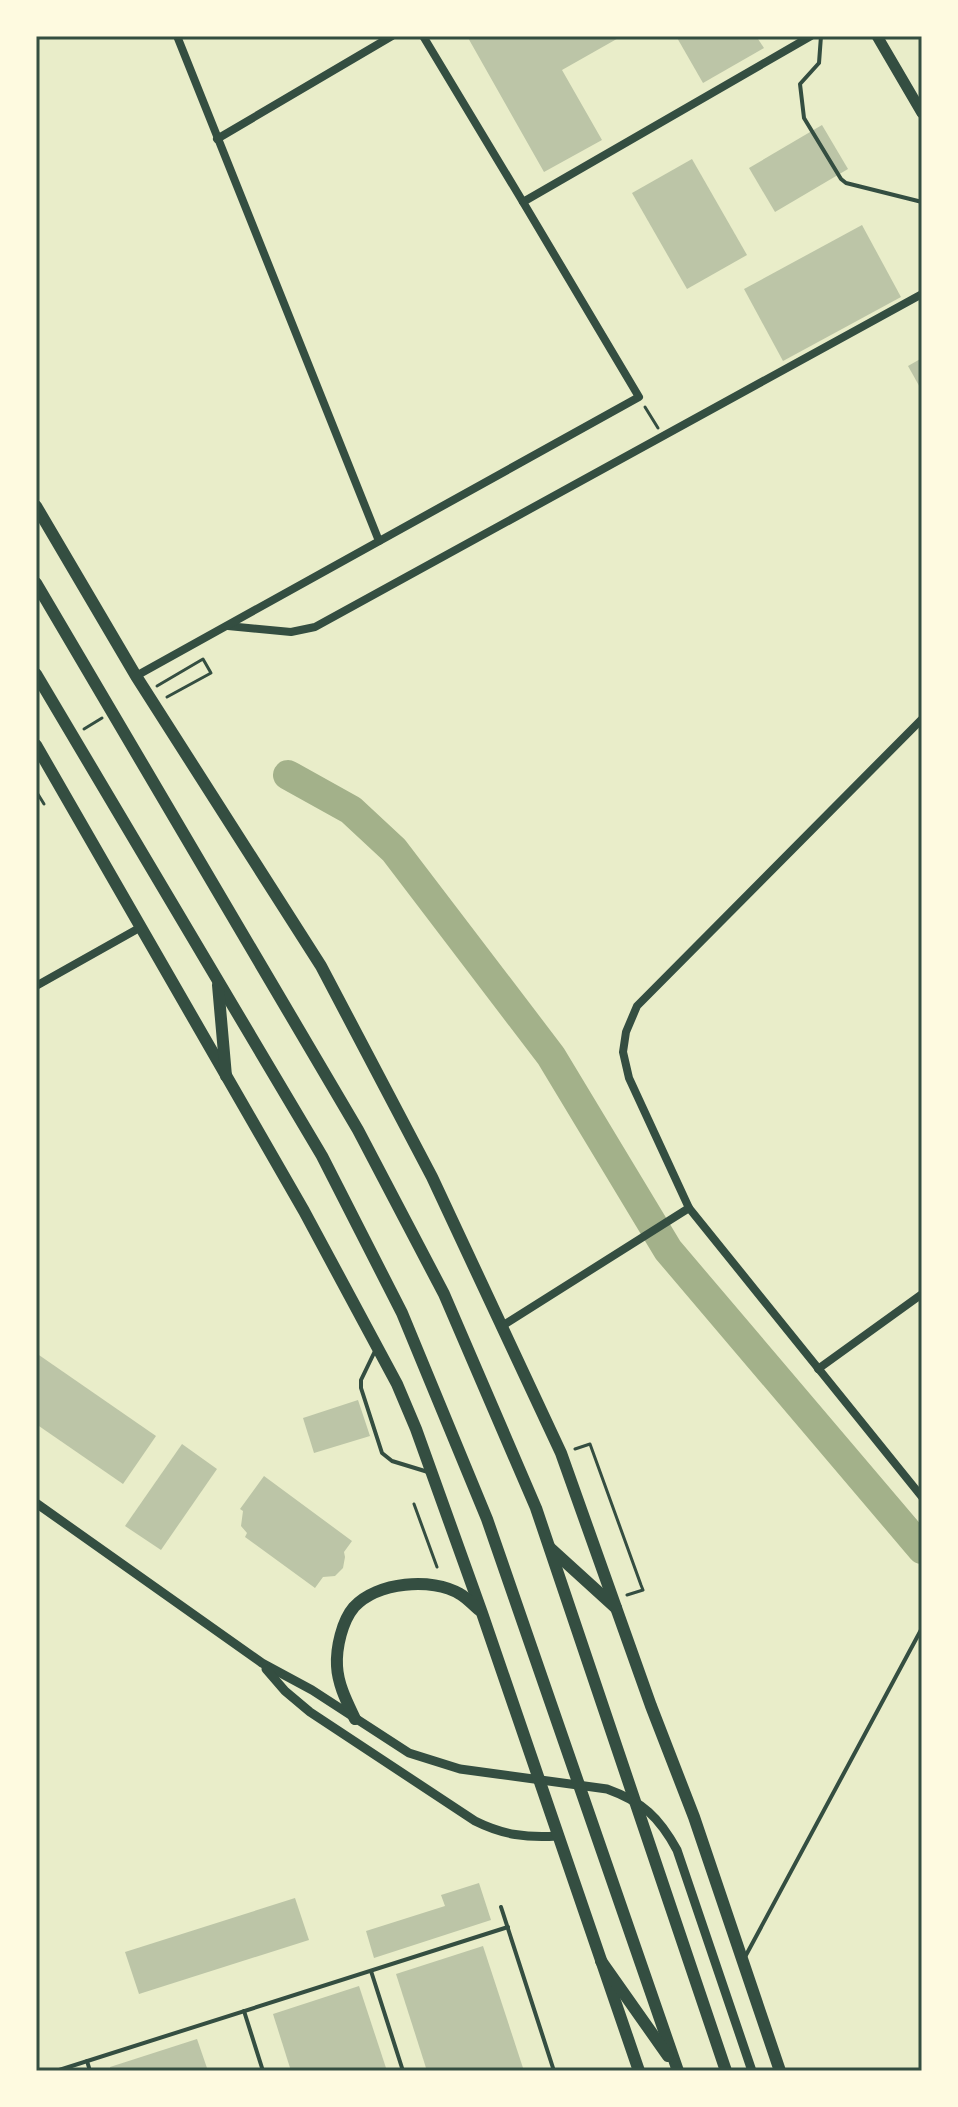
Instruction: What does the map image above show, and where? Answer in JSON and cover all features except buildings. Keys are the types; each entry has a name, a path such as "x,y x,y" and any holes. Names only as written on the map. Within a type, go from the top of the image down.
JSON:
{"main road":[{"path":"877,36 922,113"},
{"path":"36,506 136,676 321,966 432,1177 561,1453 694,1817 780,2071"},
{"path":"36,583 358,1130 444,1294 536,1508 726,2071"},
{"path":"36,674 322,1156 402,1313 487,1519 678,2070"},
{"path":"36,745 226,1076 397,1384 482,1613 639,2071"},
{"path":"218,982 226,1076"},
{"path":"550,1548 616,1608"},
{"path":"355,1719 341,1688 337,1666 340,1637 354,1607 374,1593 402,1586 432,1585 460,1594 482,1613"},
{"path":"601,1961 678,2070"}],"street":[{"path":"177,36 379,541"},
{"path":"217,139 392,36"},
{"path":"136,676 639,397 423,36"},
{"path":"523,202 811,36"},
{"path":"227,626 291,632 315,627 922,294"},
{"path":"922,719 637,1006 626,1032 623,1052 629,1078 689,1208 922,1497"},
{"path":"36,986 141,927"},
{"path":"502,1326 689,1208"},
{"path":"818,1369 922,1294"},
{"path":"36,1503 262,1663 312,1690 394,1745 460,1769 587,1784 627,1797 651,1811 677,1850 752,2071"},
{"path":"262,1663 285,1691 310,1712 475,1821 518,1836 557,1836"}],"lane":[{"path":"821,36 819,63 800,84 802,112 841,179 846,183 922,202"},
{"path":"375,1341 375,1353 361,1380 361,1388 378,1447 392,1461 432,1475"},
{"path":"743,1961 922,1628"},
{"path":"501,1907 554,2071"},
{"path":"56,2071 508,1927"},
{"path":"371,1971 403,2071"},
{"path":"244,2011 263,2071"},
{"path":"87,2061 90,2071"}],"path":[{"path":"639,397 663,436"},
{"path":"167,697 211,673 203,659 177,675"},
{"path":"36,791 44,804"},
{"path":"575,1449 590,1444 643,1590 627,1595"},
{"path":"414,1504 437,1567"}],"waterway":[{"path":"288,775 351,810 394,850 551,1056 668,1250 922,1549"}]}
